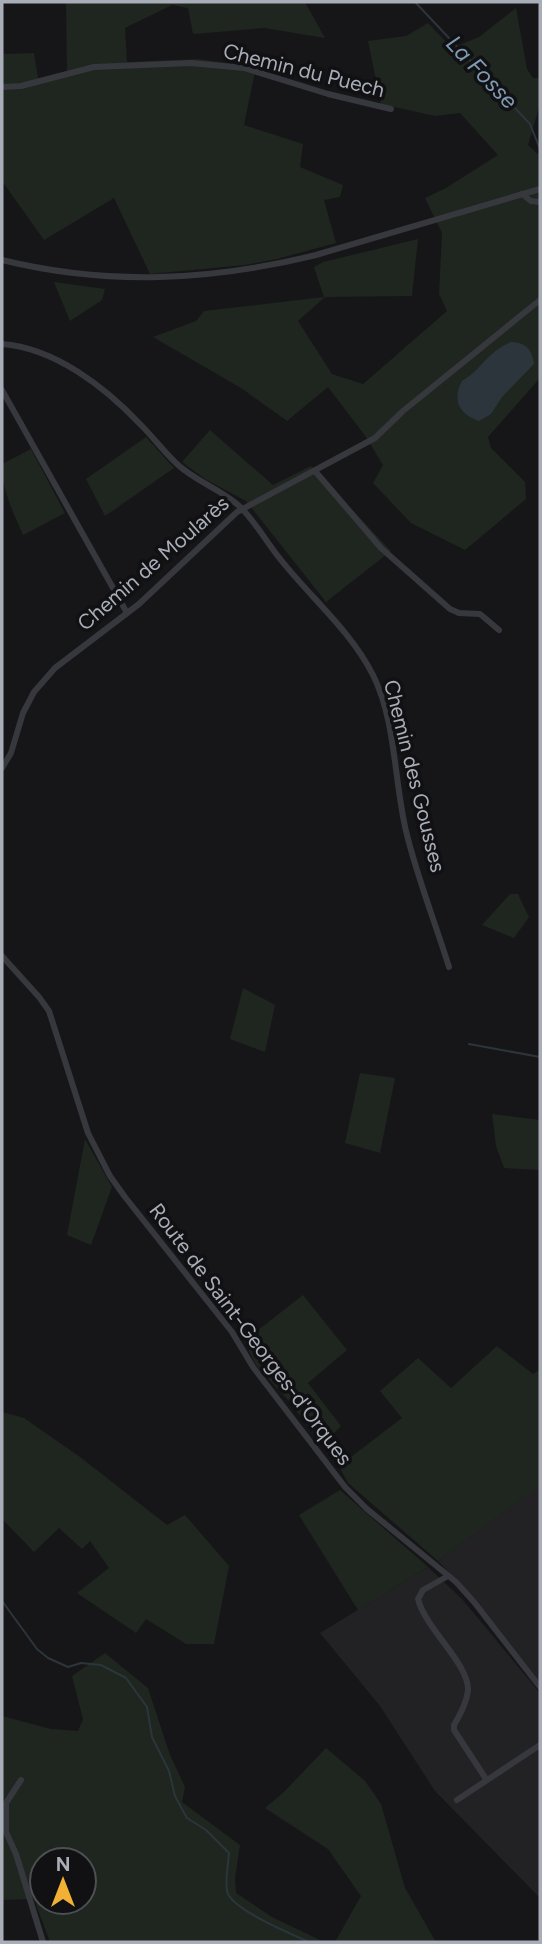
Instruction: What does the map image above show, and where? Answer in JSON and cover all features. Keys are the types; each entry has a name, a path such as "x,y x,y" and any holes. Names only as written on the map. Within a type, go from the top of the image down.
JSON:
{"street":[{"name":"Chemin du Puech","path":"2,87 20,86 94,67 191,63 244,68 323,93 391,109"},
{"path":"2,260 57,272 143,279 229,272 316,255 540,189"},
{"path":"522,194 531,201 540,202"},
{"name":"Chemin de Moularès","path":"2,768 11,753 23,713 34,692 55,668 127,613 242,508 375,438 403,411 540,300"},
{"name":"Chemin des Gousses","path":"2,344 36,351 95,384 135,419 176,463 242,508 296,578 360,652 374,677 393,746 406,830 449,967"},
{"path":"2,390 127,613"},
{"path":"315,471 388,555 450,609 459,613 480,614 499,630"},
{"name":"Route de Saint-Georges-d'Orques","path":"2,957 49,1011 88,1133 110,1176 125,1197 232,1332 253,1367 345,1486 367,1509 448,1576 474,1602 540,1687"},
{"path":"448,1576 423,1590 418,1599 424,1615 467,1679 467,1694 454,1730 486,1779"},
{"path":"457,1800 540,1745"},
{"path":"21,1780 6,1803 6,1832 16,1854 43,1942"}],"shaded area":[{"path":"37,2 305,2 325,38 264,28 193,34 188,8 172,5 125,28 127,62 198,59 256,67 244,125 303,144 300,167 343,185 340,197 324,200 336,243 245,265 150,274 114,198 44,240 2,181 2,54 34,53 39,84 67,76 66,3"},
{"path":"516,8 527,69 533,78 540,78 540,104 528,145 540,156 540,378 488,437 491,448 525,482 526,499 465,550 411,523 373,483 383,465 366,437 328,387 287,421 241,388 153,337 196,321 204,311 324,297 314,267 323,262 418,239 412,296 325,297 298,321 332,374 363,384 447,311 439,294 442,233 425,198 498,155 460,113 435,116 381,104 368,41 406,36 428,23 452,48 479,37"},
{"path":"54,282 105,289 102,300 70,321"},
{"path":"511,342 527,348 532,354 534,364 502,397 491,414 479,421 472,418 459,406 458,394 462,381 496,351"},
{"path":"210,430 273,485 311,466 391,551 326,602 246,501 205,479 182,462"},
{"path":"146,437 174,468 105,516 86,479"},
{"path":"31,449 65,513 23,535 6,492 2,464"},
{"path":"510,894 518,894 529,917 514,938 482,925"},
{"path":"243,988 275,1005 265,1052 230,1039"},
{"path":"360,1073 395,1078 380,1153 345,1143"},
{"path":"492,1114 540,1120 540,1170 504,1168 496,1146"},
{"path":"85,1139 112,1187 91,1245 67,1235"},
{"path":"303,1295 347,1350 308,1383 341,1426 322,1445 288,1400 256,1365 244,1341"},
{"path":"497,1346 533,1374 539,1370 540,1373 540,1490 537,1487 438,1561 348,1483 339,1466 402,1418 380,1391 418,1358 451,1388"},
{"path":"2,1412 24,1418 80,1457 167,1525 185,1515 229,1566 214,1644 186,1644 146,1619 136,1633 77,1593 109,1568 90,1541 82,1549 59,1528 34,1552 4,1521"},
{"path":"537,1486 540,1490 540,1683 476,1601 438,1561"},
{"path":"340,1490 428,1567 358,1610 299,1515"},
{"path":"428,1567 462,1599 540,1693 540,1898 435,1791 380,1706 320,1633"},
{"path":"105,1653 148,1688 170,1755 185,1787 182,1802 240,1845 235,1878 236,1893 272,1917 324,1942 50,1942 40,1916 98,1916 98,1846 28,1846 28,1899 2,1900 2,1716 51,1729 78,1731 83,1719 72,1676"},
{"path":"326,1748 365,1781 381,1804 405,1888 436,1942 335,1942 361,1896 328,1849 265,1808"}],"waterway":[{"name":"La Fosse","path":"415,2 530,124 540,149"},
{"path":"469,1044 540,1057"},
{"path":"2,1601 37,1649 48,1658 68,1667 81,1663 101,1665 126,1678 147,1707 152,1737 169,1771 175,1796 187,1818 206,1830 229,1853 226,1887 231,1898 250,1913 309,1942"}]}
